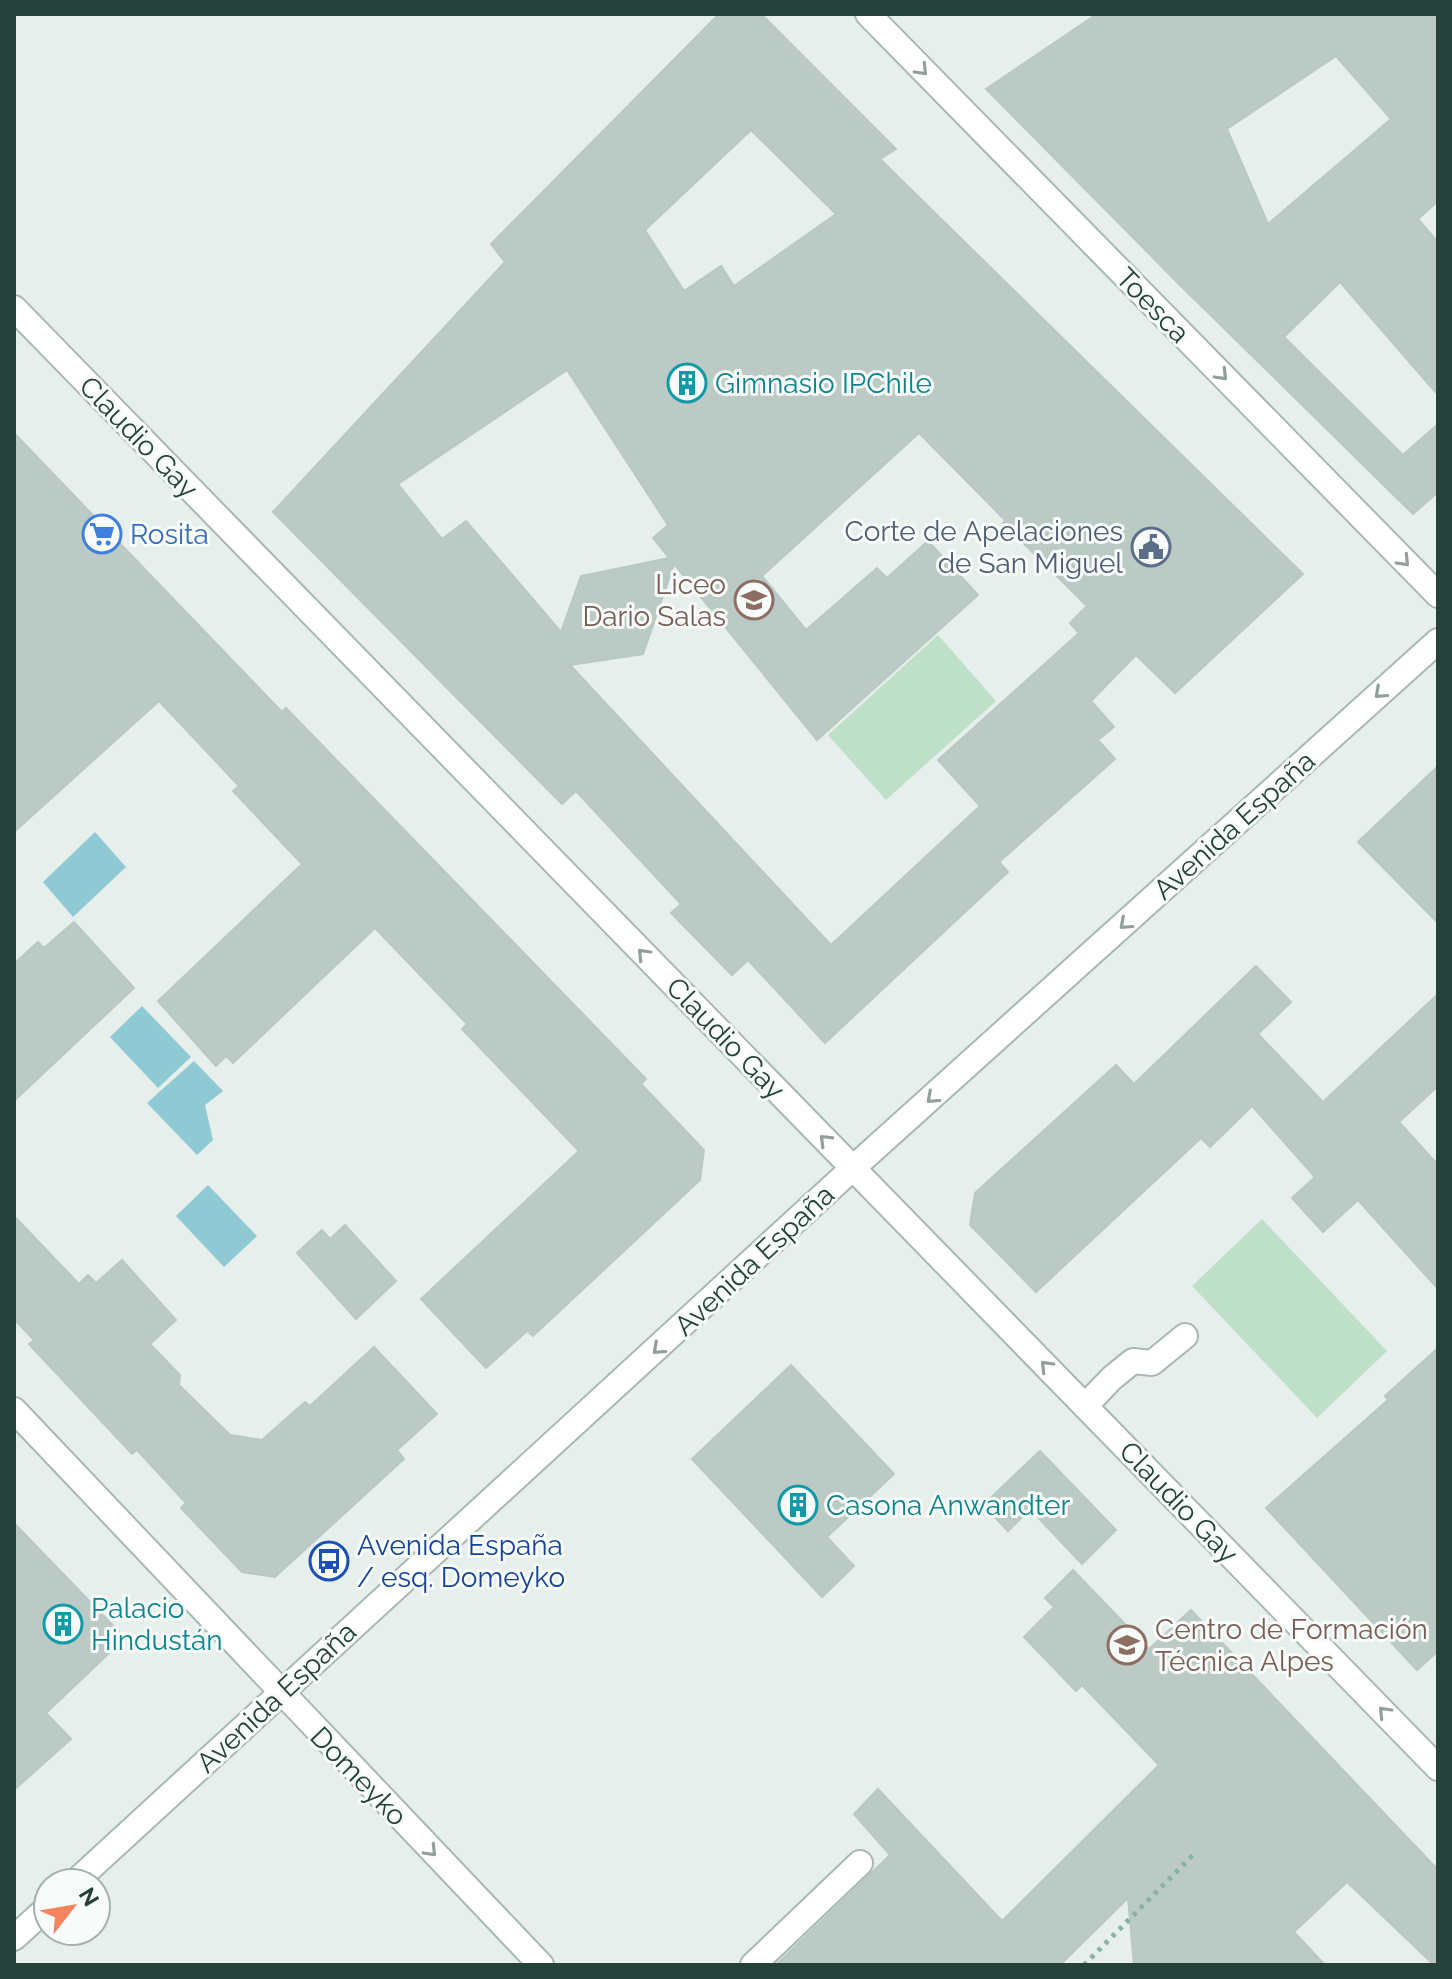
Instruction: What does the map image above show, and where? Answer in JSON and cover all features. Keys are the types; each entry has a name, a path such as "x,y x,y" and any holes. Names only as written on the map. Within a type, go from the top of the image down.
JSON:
{"street":[{"name":"Toesca","path":"868,14 1438,595"},
{"name":"Claudio Gay","path":"14,308 1438,1768"},
{"name":"Avenida España","path":"91,1867 853,1168 1438,641"},
{"path":"1085,1406 1133,1361 1152,1363 1185,1336"},
{"name":"Domeyko","path":"14,1410 541,1965"},
{"path":"753,1965 860,1863"},
{"path":"14,1938 32,1922"}],"path":[{"path":"1084,1965 1194,1854"}],"green space":[{"path":"938,635 996,701 886,800 828,735"},
{"path":"1262,1219 1387,1351 1317,1418 1192,1286"}],"water":[{"path":"95,832 126,867 73,917 43,882"},
{"path":"142,1006 191,1057 158,1088 110,1037"},
{"path":"194,1061 223,1091 205,1105 213,1140 197,1155 147,1103"},
{"path":"208,1185 257,1236 224,1267 176,1216"}],"building":[{"path":"719,14 761,14 896,149 880,159 1303,574 1175,693 1136,655 1091,701 1114,727 1098,740 1115,759 999,862 1008,872 825,1043 748,960 732,975 671,913 681,904 576,791 562,804 273,512 505,262 491,244","holes":["751,130 836,214 734,286 721,266 684,291 645,230","567,370 668,525 653,538 669,558 581,576 561,632 466,521 442,539 398,484","919,433 1005,520 1003,523 1087,606 1070,623 1079,633 938,760 980,806 831,945 570,665 643,654 674,564 817,740 978,595 928,541 887,578 877,568 806,630 762,576"]},
{"path":"1097,14 1438,14 1438,201 1418,219 1438,242 1438,395 1340,282 1284,337 1403,455 1438,424 1438,492 1413,514 986,89","holes":["1336,56 1391,119 1268,224 1227,129"]},
{"path":"14,433 282,712 286,708 646,1079 641,1084 704,1150 700,1180 533,1336 527,1331 486,1368 421,1299 579,1151 462,1029 467,1024 375,928 233,1063 226,1056 216,1066 158,1001 302,864 233,791 239,786 159,701 14,832"},
{"path":"1438,766 1438,923 1358,842"},
{"path":"74,922 134,988 14,1101 14,964 38,942 44,948"},
{"path":"1256,966 1291,1002 1258,1034 1323,1102 1438,994 1438,1086 1399,1122 1438,1165 1438,1289 1358,1200 1323,1232 1292,1198 1315,1177 1252,1106 1210,1147 1201,1138 1036,1292 970,1225 975,1193 1116,1065 1134,1084"},
{"path":"14,1216 79,1284 88,1275 96,1283 122,1260 176,1320 150,1344 180,1375 179,1385 230,1435 262,1440 305,1402 310,1406 374,1347 437,1414 397,1450 404,1459 275,1577 242,1572 181,1508 186,1503 137,1450 132,1454 29,1344 34,1340 14,1319"},
{"path":"345,1225 396,1281 356,1319 297,1253 322,1230 330,1239"},
{"path":"1438,1348 1438,1651 1417,1670 1266,1508 1388,1400 1385,1396"},
{"name":"Casona Anwandter","path":"791,1365 894,1474 827,1537 854,1566 822,1597 692,1459"},
{"path":"1040,1451 1116,1530 1082,1564 1030,1509 1008,1531 983,1505"},
{"name":"Palacio Hindustán","path":"14,1523 125,1638 46,1713 71,1739 14,1790"},
{"path":"1073,1570 1149,1649 1191,1610 1438,1870 1438,1965 1434,1965 1347,1882 1294,1932 1325,1965 1134,1965 1128,1898 1060,1965 776,1965 890,1855 854,1814 878,1789 1002,1921 1159,1765 1082,1685 1076,1691 1024,1637 1054,1607 1045,1598"}],"place":[{"name":"Gimnasio IPChile","path":"687,383"},
{"name":"Rosita","path":"102,534"},
{"name":"Corte de Apelaciones de San Miguel","path":"1151,547"},
{"name":"Liceo Dario Salas","path":"754,600"},
{"name":"Casona Anwandter","path":"798,1505"},
{"name":"Avenida España / esq. Domeyko","path":"329,1561"},
{"name":"Palacio Hindustán","path":"63,1624"},
{"name":"Centro de Formación Técnica Alpes","path":"1127,1645"}]}
